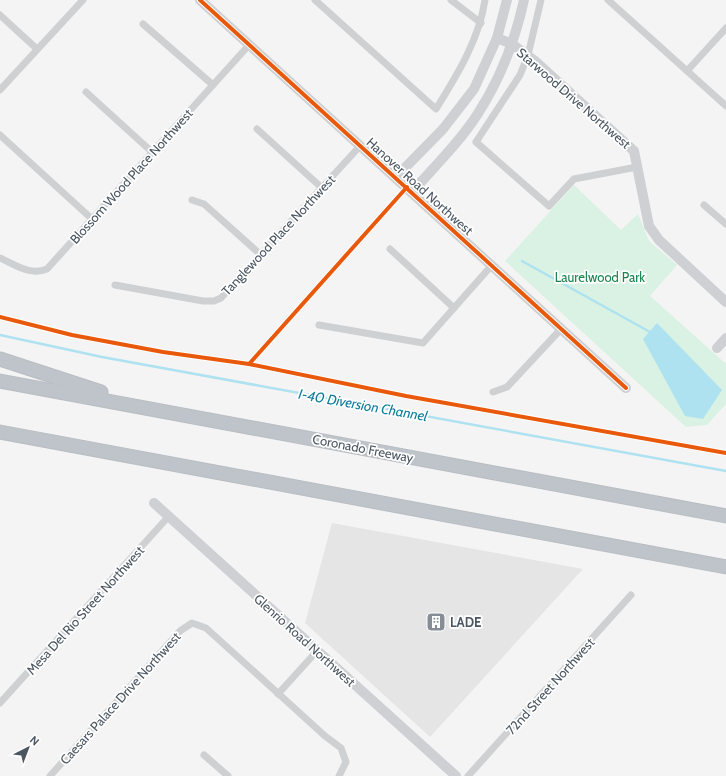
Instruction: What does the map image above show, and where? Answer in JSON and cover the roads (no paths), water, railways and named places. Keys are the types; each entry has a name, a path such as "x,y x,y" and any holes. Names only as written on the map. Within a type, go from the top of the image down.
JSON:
{"highway":[{"path":"0,359 152,409"},
{"name":"Coronado Freeway","path":"0,381 726,516"},
{"path":"0,432 726,567"}],"street":[{"path":"0,90 83,0"},
{"name":"Hanover Road Northwest","path":"200,0 626,388"},
{"path":"315,0 436,109 460,70 481,23 485,0"},
{"path":"451,0 481,23"},
{"path":"396,177 443,129 474,89 497,38 507,0"},
{"path":"412,192 477,116 496,82 512,44 524,0"},
{"path":"541,0 528,55 520,75 476,142 549,206 574,179 637,167"},
{"path":"608,0 726,106"},
{"path":"0,15 37,49"},
{"path":"144,24 213,85"},
{"path":"687,71 726,28"},
{"name":"Starwood Drive Northwest","path":"497,38 512,44 528,55 634,151 650,226 658,240 726,302"},
{"name":"Blossom Wood Place Northwest","path":"0,258 30,272 40,272 47,269 249,45"},
{"path":"86,92 152,152"},
{"path":"257,129 322,188"},
{"path":"0,135 92,219"},
{"name":"Tanglewood Place Northwest","path":"115,285 203,301 214,301 221,298 360,146"},
{"path":"192,200 204,204 261,255"},
{"path":"704,205 726,224"},
{"path":"390,249 454,308"},
{"path":"319,325 423,344 492,265"},
{"path":"493,392 507,387 561,329"},
{"path":"717,348 726,338"},
{"name":"Glenrio Road Northwest","path":"154,503 456,776"},
{"name":"Mesa Del Rio Street Northwest","path":"0,703 169,516"},
{"name":"72nd Street Northwest","path":"468,776 631,595"},
{"name":"Caesars Palace Drive Northwest","path":"50,776 180,631 192,623 206,628 278,694"},
{"path":"317,651 278,694 325,736 341,748 346,762 339,776"},
{"path":"204,754 228,776"}],"water":[{"path":"657,323 722,390 703,419 685,416 643,339"}],"waterway":[{"path":"522,261 650,332"},
{"name":"I-40 Diversion Channel","path":"0,335 102,357 726,471"}],"place":[{"name":"LADE","path":"436,622"}],"park label":[{"name":"Laurelwood Park","path":"600,277"}]}
